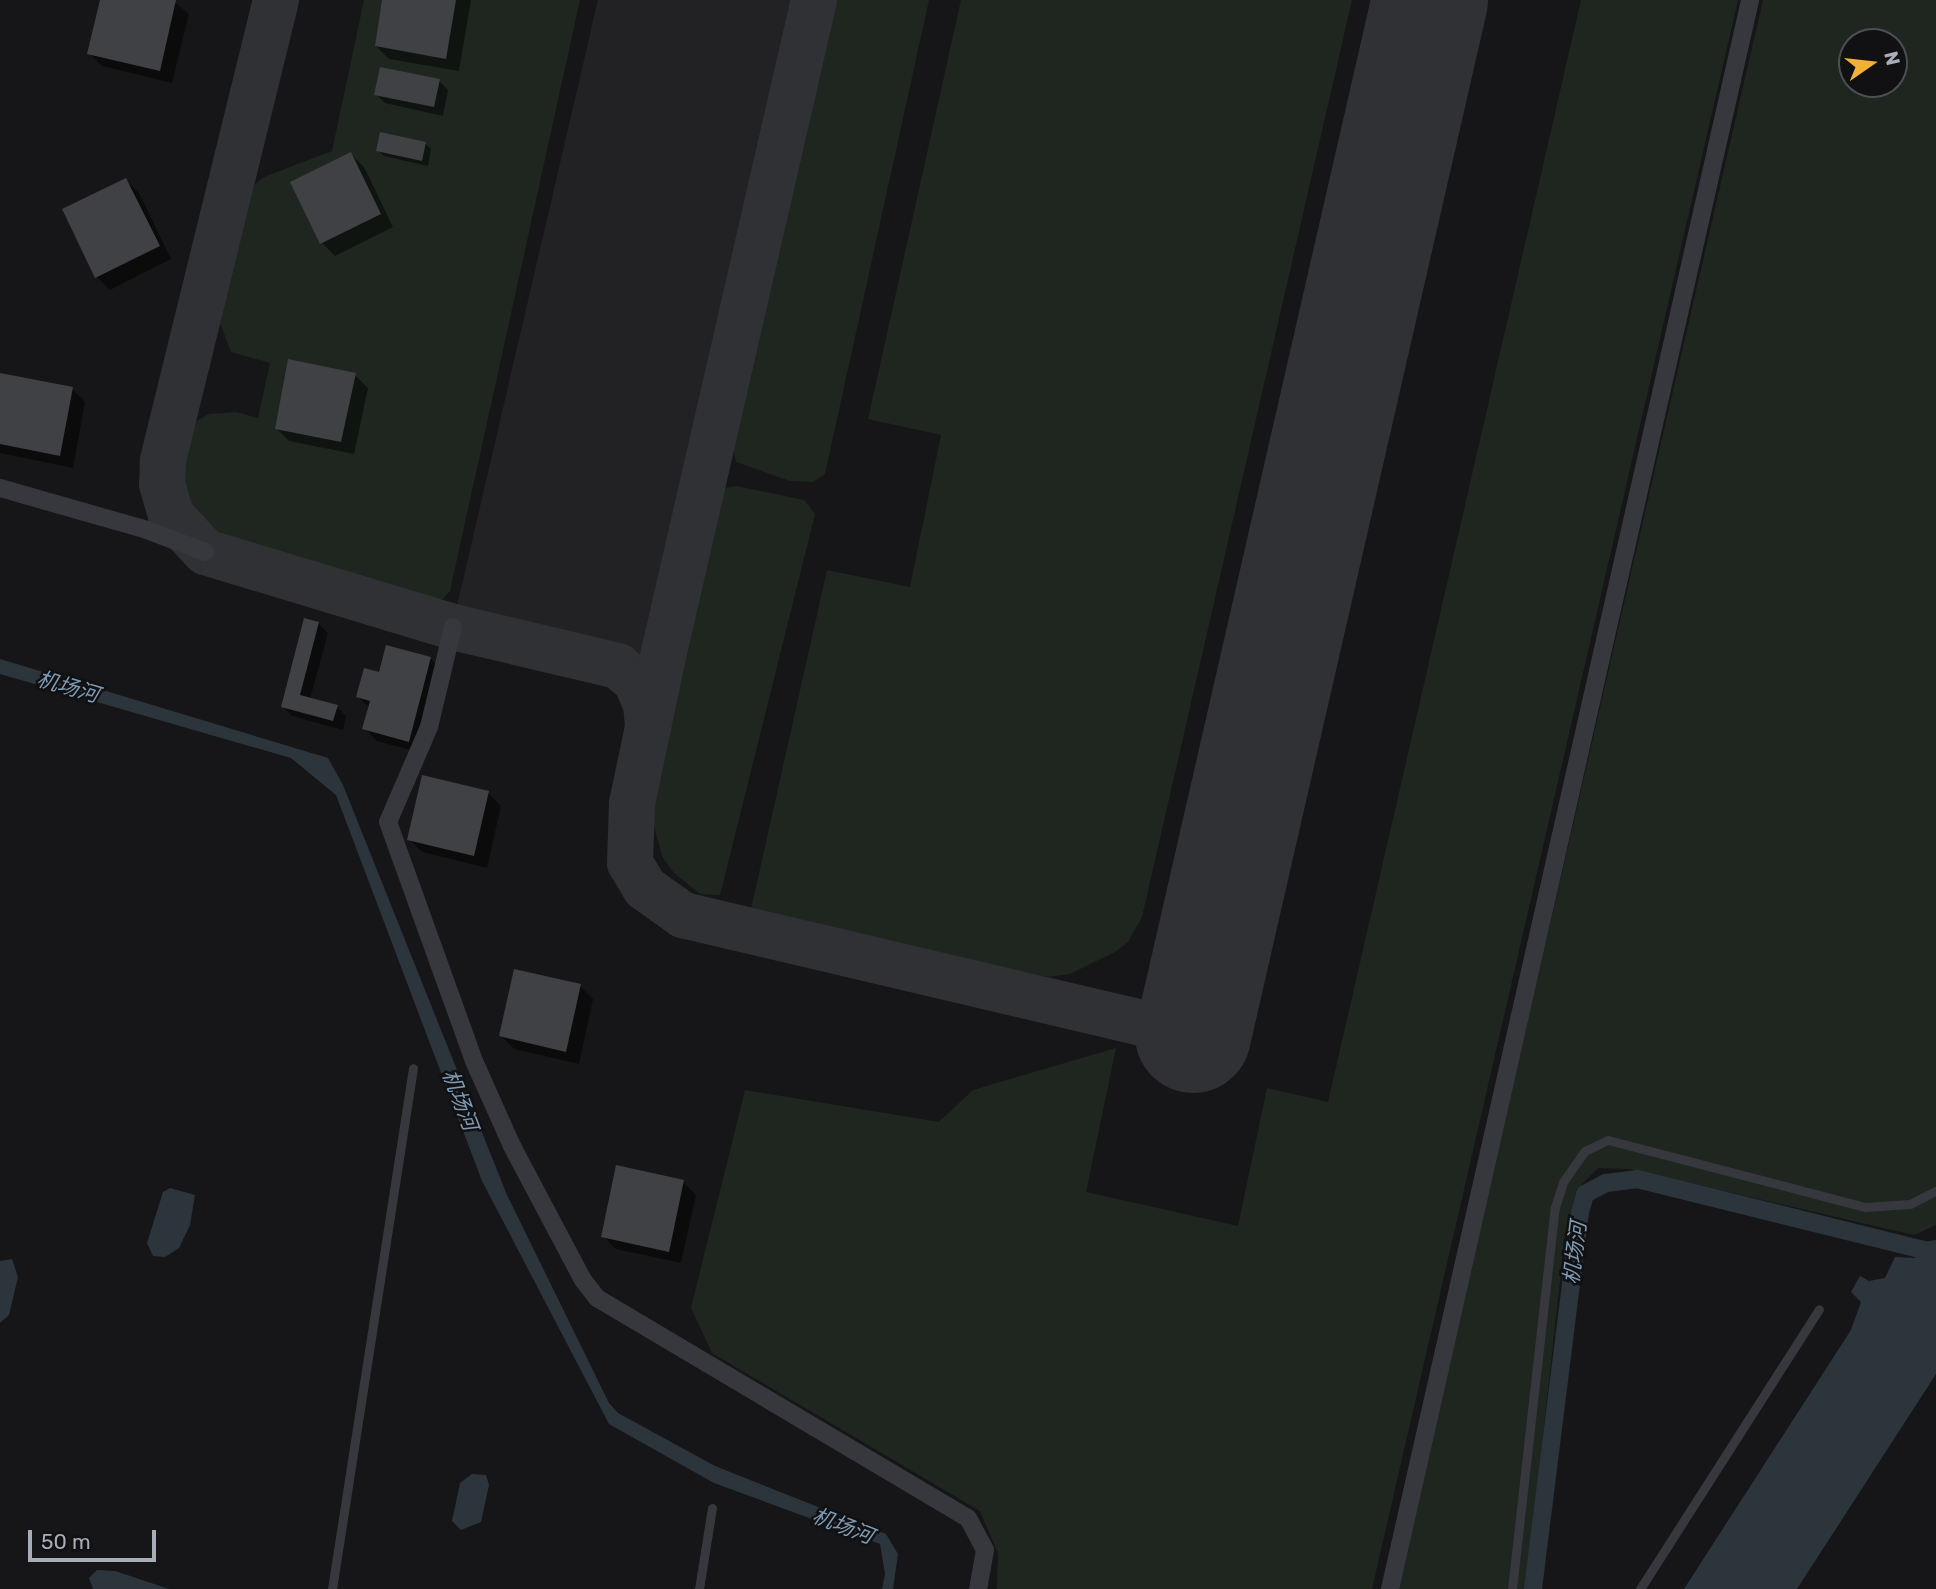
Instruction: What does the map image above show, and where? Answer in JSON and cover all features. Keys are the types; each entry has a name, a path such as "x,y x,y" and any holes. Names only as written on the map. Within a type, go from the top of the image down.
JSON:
{"street":[{"path":"1390,1589 1750,0"},
{"path":"0,488 147,530 205,552"},
{"path":"453,627 429,727 388,822 474,1061 512,1146 583,1280 597,1298 968,1518 985,1550 978,1589"}],"lane":[{"path":"332,1589 412,1068"},
{"path":"1512,1589 1555,1207 1563,1182 1585,1151 1608,1140 1865,1207 1910,1204 1936,1191"},
{"path":"1640,1589 1819,1309"},
{"path":"699,1589 712,1507"}],"shaded area":[{"path":"364,0 580,0 450,591 443,599 429,601 230,544 192,515 183,488 186,443 198,420 209,414 236,412 258,418 270,363 231,352 218,318 248,190 264,177 332,151"},
{"path":"598,0 814,0 662,661 456,610"},
{"path":"836,0 929,0 825,474 813,482 790,481 736,462 733,448"},
{"path":"961,0 1352,0 1142,917 1128,942 1115,952 1070,974 1049,977 749,918 827,570 910,587 941,435 868,419"},
{"path":"1581,0 1738,0 1372,1589 997,1589 998,1553 980,1511 712,1353 691,1308 745,1090 939,1122 973,1090 1116,1048 1086,1192 1238,1226 1267,1088 1328,1102"},
{"path":"1763,0 1936,0 1936,1225 1914,1235 1629,1169 1598,1168 1577,1189 1566,1227 1526,1589 1397,1589"},
{"path":"736,486 804,500 815,514 720,895 700,894 674,873 663,858 651,817 719,497 725,488"}],"water":[{"path":"0,659 328,758 343,785 507,1195 609,1403 618,1413 715,1466 886,1534 898,1554 893,1589 882,1589 885,1574 880,1544 714,1483 609,1424 482,1181 336,795 291,758 0,674"},
{"path":"170,1188 195,1195 190,1225 179,1248 165,1257 153,1256 147,1243 163,1192"},
{"path":"1936,1240 1936,1374 1797,1589 1684,1589 1851,1330 1861,1302 1851,1292 1860,1276 1869,1281 1885,1278 1895,1257 1915,1258 1925,1242"},
{"path":"12,1259 18,1277 9,1315 0,1323 0,1261"},
{"path":"472,1474 486,1475 489,1485 481,1522 461,1530 452,1521 460,1483"},
{"path":"97,1570 115,1571 169,1589 93,1589 89,1578"}],"building":[{"path":"100,0 176,0 160,71 87,54"},
{"path":"382,0 456,0 446,59 375,46"},
{"path":"380,67 440,79 434,107 374,95"},
{"path":"380,132 426,142 422,161 376,151"},
{"path":"351,152 381,214 320,244 290,182"},
{"path":"126,178 160,246 95,278 62,209"},
{"path":"288,359 356,373 341,442 275,429"},
{"path":"0,373 73,387 60,456 0,444"},
{"path":"304,618 319,622 300,695 338,705 333,721 281,707"},
{"path":"386,645 431,657 409,742 362,729 370,701 356,697 364,668 379,672"},
{"path":"422,775 489,791 474,856 407,840"},
{"path":"514,969 581,984 566,1052 499,1036"},
{"path":"616,1165 684,1180 669,1252 601,1237"}],"waterway":[{"name":"机场河","path":"1533,1589 1580,1212 1585,1194 1606,1183 1637,1179 1936,1253"}],"taxiway":[{"path":"276,0 163,461 162,484 171,515 205,552 453,627 618,666 636,681 646,704 648,727"},
{"path":"814,0 662,661 632,803 630,863 645,888 683,915 1193,1035"}],"runway":[{"path":"1193,1035 1430,0"}]}
